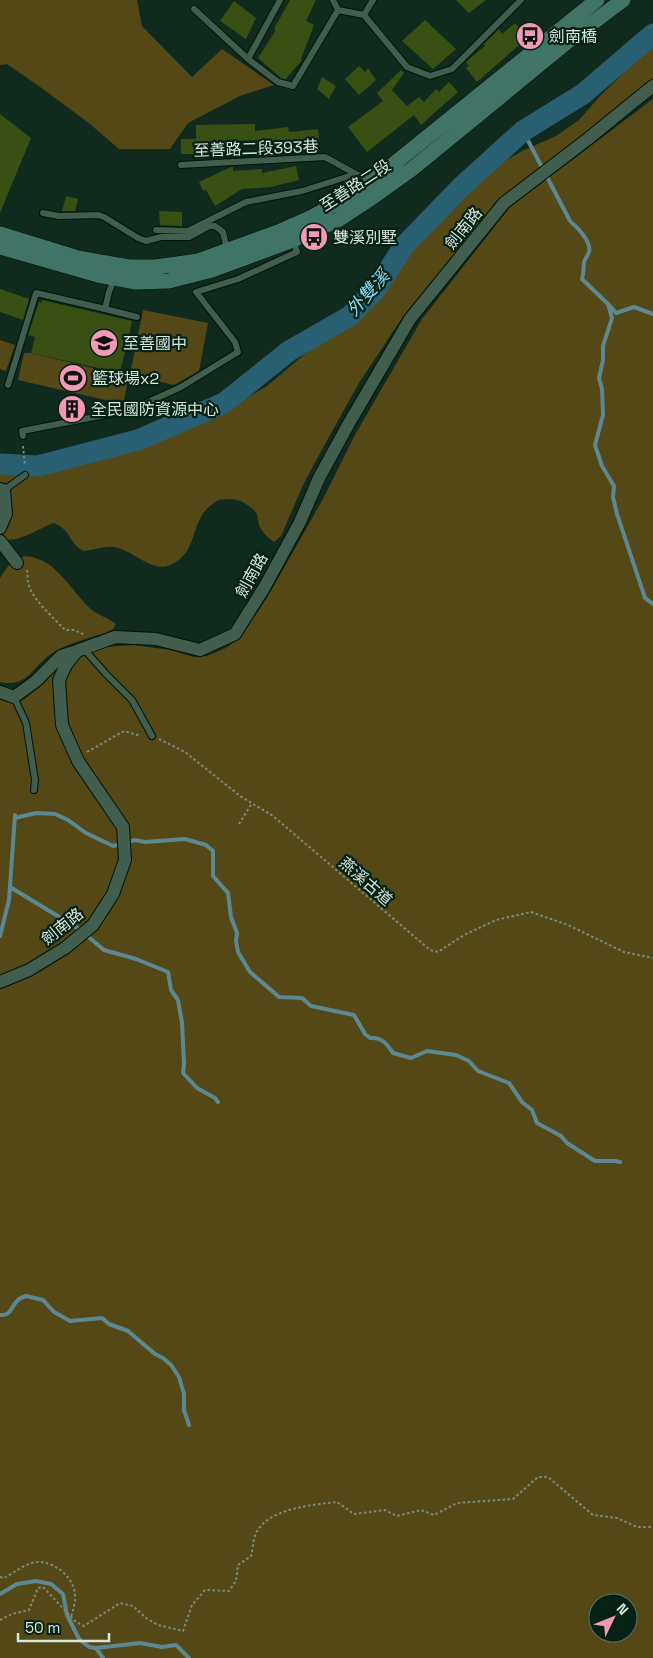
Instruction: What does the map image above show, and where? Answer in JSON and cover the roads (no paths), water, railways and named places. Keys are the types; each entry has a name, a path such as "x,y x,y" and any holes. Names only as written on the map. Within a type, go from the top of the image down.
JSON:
{"street":[{"name":"至善路二段","path":"0,248 98,275 136,282 169,281 212,270 293,240 338,220 597,0"},
{"name":"至善路二段","path":"0,234 78,258 128,267 156,267 198,261 278,232 312,217 364,188 378,186 412,169 567,42 624,0"},
{"name":"劍南路","path":"0,982 36,966 65,948 93,925 113,894 125,860 123,827 78,761 62,725 59,680 66,665 80,650 115,637 156,640 200,650 235,634 264,588 300,522 319,478 410,319 504,203 653,86"},
{"path":"0,528 6,514 2,490"},
{"path":"0,541 17,563"},
{"path":"0,692 14,697 36,681 61,656 80,650"}],"lane":[{"path":"248,59 280,0"},
{"path":"333,0 338,10"},
{"path":"364,15 373,0"},
{"path":"338,10 364,15 407,67 430,76 452,69 521,0"},
{"path":"194,9 248,59 278,82 293,86 338,10"},
{"name":"至善路二段393巷","path":"181,165 325,157 378,186"},
{"path":"156,230 188,231 246,202 302,191 356,174"},
{"path":"43,213 58,216 98,215 146,241 161,237 189,237 209,226 215,226 223,232 227,250"},
{"path":"23,436 22,430 131,410 181,387 238,352 235,342 196,292 238,278 297,252 293,240"},
{"path":"105,309 108,292 115,277"},
{"path":"8,385 36,293 137,317"},
{"path":"2,490 25,475"},
{"path":"80,650 132,700 152,736"},
{"path":"14,697 26,722 35,780 34,790"}],"waterway":[{"name":"外雙溪","path":"0,464 38,466 138,440 224,403 289,351 350,316 376,289 404,246 461,187 523,131 583,94 653,34"},
{"path":"523,131 570,221 583,235 588,244 589,252 584,262 582,279 608,304 612,318 603,346 603,360 599,378 602,389 603,415 595,445 602,466 614,486 613,497 617,514 645,598 653,604"},
{"path":"609,305 616,313 634,307 653,314"},
{"path":"15,818 36,813 55,814 68,820 86,833 113,846 135,840 145,842 185,839 206,845 213,851 213,876 228,893 231,917 237,933 238,952 250,972 279,997 302,998 311,1006 354,1015 365,1034 370,1038 384,1042 393,1053 411,1058 427,1051 456,1055 469,1061 478,1071 509,1083 522,1102 532,1110 537,1123 561,1136 567,1143 595,1161 620,1162"},
{"path":"0,936 9,900 15,815"},
{"path":"10,887 79,929 104,950 136,959 168,972 171,990 178,1000 182,1023 183,1073 197,1088 215,1098 218,1102"},
{"path":"0,1315 7,1314 18,1300 26,1296 43,1300 54,1312 70,1321 102,1318 109,1324 128,1331 171,1365 179,1377 184,1394 184,1410 189,1425"},
{"path":"0,1594 17,1584 36,1581 51,1584 63,1594 67,1615 79,1639 89,1647 96,1648 140,1643 162,1647 176,1645 189,1658"},
{"path":"96,1648 103,1658"}],"place":[{"name":"劍南橋","path":"530,36"},
{"name":"雙溪別墅","path":"314,237"},
{"name":"至善國中","path":"104,343"},
{"name":"籃球場x2","path":"73,378"},
{"name":"全民國防資源中心","path":"72,409"}]}
